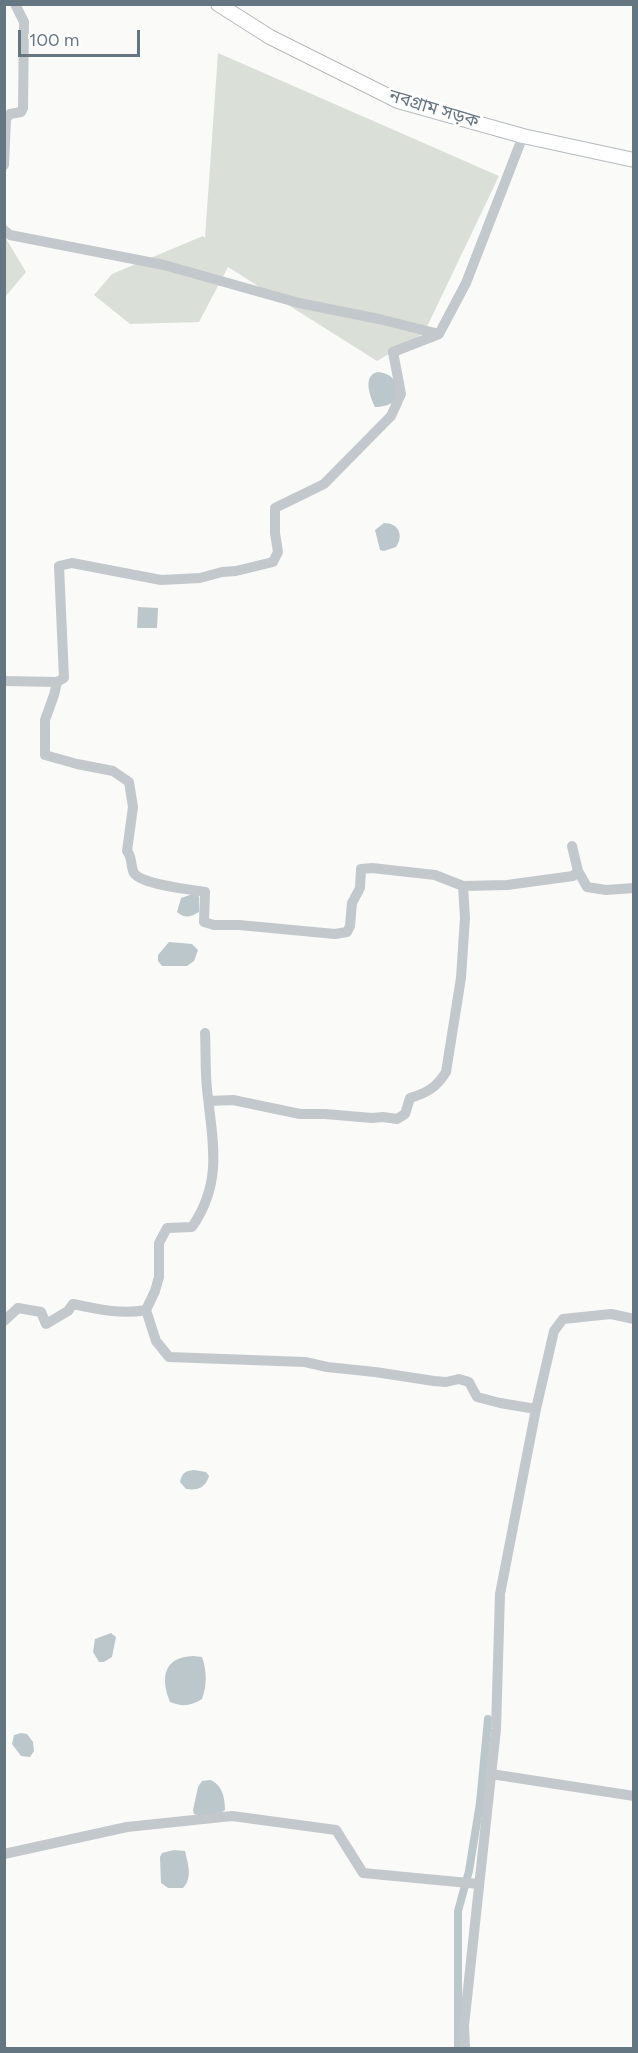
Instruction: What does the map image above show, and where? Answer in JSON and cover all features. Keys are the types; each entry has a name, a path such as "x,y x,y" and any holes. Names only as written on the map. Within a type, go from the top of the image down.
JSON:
{"main road":[{"name":"নবগ্রাম সড়ক","path":"218,4 270,37 398,101 523,136 633,160"}],"street":[{"path":"4,165 6,119 10,114 21,112 23,108 24,22 15,4"},
{"path":"4,681 57,682 64,678 58,566 72,564 161,580 200,578 273,562 278,552 275,508 324,484 391,416 400,394 393,352 439,334 466,283 523,136"},
{"path":"4,230 10,235 164,265 299,303 439,334"},
{"path":"57,682 45,720 45,755 113,771 129,782 133,807 127,851 132,856 134,873 142,880 205,892 204,922 214,925 239,925 335,934 347,932 350,926 352,903 360,888 362,869 372,868 435,875 464,886 518,883 573,876 578,871"},
{"path":"572,846 578,871 587,887 606,890 633,888"},
{"path":"209,1101 233,1100 300,1114 397,1119 405,1114 410,1098 426,1093 439,1083 446,1072 461,978 465,918 464,886"},
{"path":"205,1033 215,1152 214,1171 205,1205 192,1227 167,1228 159,1243 159,1277 146,1310 156,1341 169,1357 305,1362 434,1381 446,1382 459,1379 469,1382 477,1397 536,1409"},
{"path":"4,1321 18,1308 41,1312 46,1324 68,1311 73,1304 111,1312 146,1310"},
{"path":"465,2049 464,2026 475,1884 496,1729 500,1594 536,1409 554,1330 563,1319 611,1314 633,1319"},
{"path":"491,1774 633,1796"},
{"path":"4,1854 127,1827 232,1816 336,1830 363,1873 475,1884"}],"shaded area":[{"path":"218,53 499,176 424,333 377,361 228,267 199,322 130,324 94,295 112,274 203,236 205,238"},
{"path":"5,237 26,272 5,297"},
{"path":"378,372 389,375 394,381 396,400 381,407 375,407 369,382 370,377"},
{"path":"384,523 393,525 399,531 400,539 396,547 384,551 380,550 375,530"},
{"path":"138,607 158,608 157,628 137,628"},
{"path":"196,893 199,897 199,912 183,916 177,912 181,898"},
{"path":"169,942 192,944 198,950 194,961 187,966 162,966 158,961 158,955"},
{"path":"194,1470 206,1472 209,1476 208,1480 201,1487 186,1489 180,1482 182,1476"},
{"path":"111,1633 116,1637 112,1657 99,1662 93,1652 95,1639"},
{"path":"183,1657 202,1657 205,1668 206,1684 202,1699 186,1705 170,1702 165,1677 170,1664"},
{"path":"27,1734 33,1742 34,1751 30,1757 21,1756 12,1744 14,1735"},
{"path":"210,1780 222,1792 225,1810 219,1814 194,1814 198,1787 202,1781"},
{"path":"174,1850 185,1851 189,1875 183,1888 168,1888 161,1883 160,1857 162,1853"}],"waterway":[{"path":"458,2048 458,1911 469,1871 480,1803 488,1719"}]}
